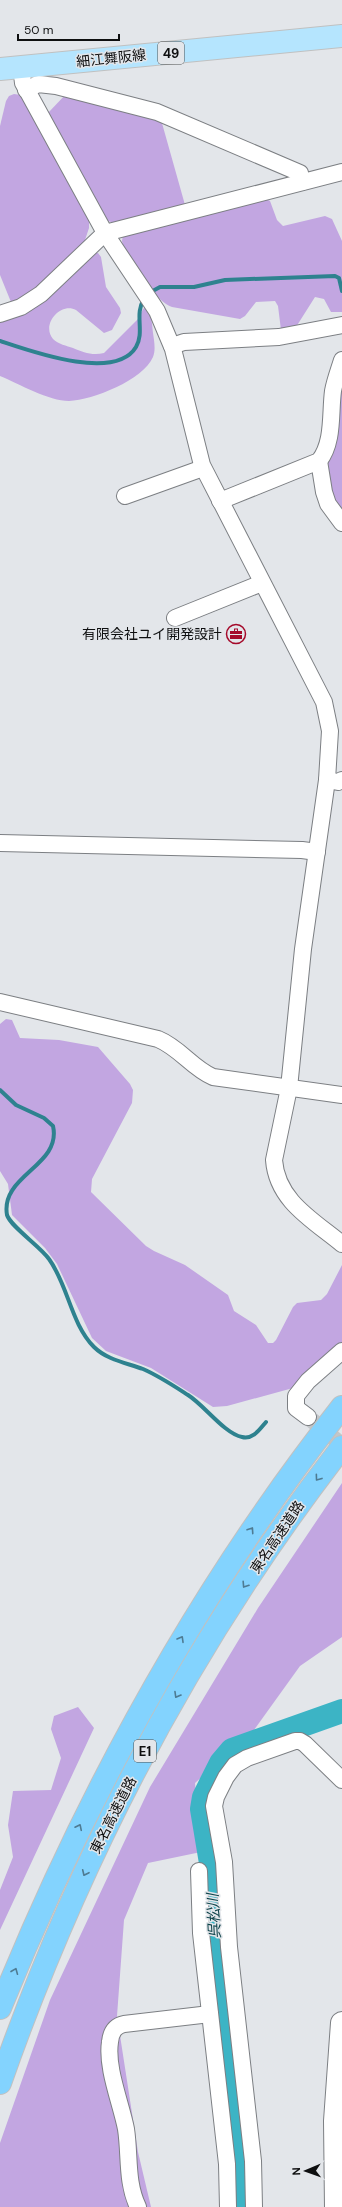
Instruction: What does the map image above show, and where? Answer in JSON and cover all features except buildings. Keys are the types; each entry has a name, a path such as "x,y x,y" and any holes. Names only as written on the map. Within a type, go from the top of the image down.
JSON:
{"highway":[{"name":"東名高速道路","path":"0,2008 34,1923 80,1826 137,1715 195,1616 250,1532 297,1464 342,1407"},
{"name":"東名高速道路","path":"0,2083 22,2019 58,1932 102,1835 159,1726 216,1629 263,1556 342,1447"}],"main road":[{"name":"細江舞阪線","path":"11,68 342,36"},
{"path":"336,2207 342,2023"}],"street":[{"path":"11,68 23,83 105,233 147,295 172,346 196,447 203,468 262,583 319,688 324,702 330,731 334,780 317,852 303,949 289,1088 274,1160 278,1183 292,1203 342,1244"},
{"path":"26,90 38,84 56,86 157,112 300,173 302,182"},
{"path":"0,314 21,307 41,294 105,233 342,172"},
{"path":"172,346 184,342 279,337 342,325"},
{"path":"220,501 319,461 324,454 329,432 334,390 342,360"},
{"path":"319,461 324,492 328,504 342,523"},
{"path":"125,496 203,468"},
{"path":"175,618 262,583"},
{"path":"0,843 302,850 317,852"},
{"path":"0,1002 158,1040 173,1046 198,1068 213,1077 342,1095"},
{"path":"308,1417 296,1408 296,1396 308,1381 342,1351"},
{"path":"254,2207 254,2178 229,1946 224,1862 215,1811 215,1802 226,1777 235,1765 247,1758 300,1741 342,1780"},
{"path":"199,1870 201,1933 225,2129 228,2207"},
{"path":"138,2207 130,2186 126,2127 109,2057 112,2034 118,2025 210,2014"},
{"path":"225,2129 248,2127"}],"shaded area":[{"path":"68,92 160,116 185,205 114,223 108,221 48,113"},
{"path":"14,94 21,95 89,220 89,228 84,243 29,297 11,302 0,275 0,126 6,101 9,96"},
{"path":"266,199 270,201 277,220 283,226 325,216 332,219 342,241 342,312 331,312 324,299 315,297 296,327 281,330 278,306 275,301 256,302 245,316 240,319 172,307 165,303 151,290 123,246 123,235"},
{"path":"93,253 98,253 101,257 106,287 120,308 121,313 112,330 104,333 76,310 70,308 64,309 54,316 49,327 50,333 53,339 63,345 88,353 104,353 138,319 143,309 146,307 151,320 155,348 153,357 148,365 128,381 103,393 79,400 69,401 43,395 0,376 0,319"},
{"path":"342,373 342,517 328,491 327,456"},
{"path":"6,1019 12,1020 20,1038 59,1040 98,1047 130,1084 133,1090 132,1103 92,1179 91,1192 146,1246 185,1265 228,1295 234,1311 256,1325 268,1343 273,1343 276,1340 293,1307 297,1303 321,1300 327,1294 342,1265 342,1343 293,1388 227,1406 213,1407 151,1368 106,1351 92,1338 57,1264 45,1248 12,1215 8,1184 0,1171 0,1024"},
{"path":"342,1483 342,1637 300,1666 254,1730 195,1783 201,1852 148,1863 124,1920 117,2016 138,2152 151,2207 0,2207 0,2143 50,2000 150,1787 258,1608"},
{"path":"78,1707 94,1728 0,1930 0,1890 13,1857 8,1825 13,1791 51,1790 61,1758 51,1729 54,1716"}],"waterway":[{"path":"149,293 160,287 194,287 225,280 335,276 339,278 342,291"},
{"path":"0,341 51,357 71,361 92,363 110,362 125,357 136,347 139,341 139,317 141,305 144,299"},
{"path":"0,1090 16,1105 44,1118 53,1126 53,1140 49,1151 12,1190 7,1201 7,1215 14,1225 49,1259 61,1280 75,1316 86,1338 94,1347 105,1355 117,1361 143,1369 188,1395 235,1435 246,1438 250,1437 259,1431 266,1422"},
{"name":"呉松川","path":"241,2207 240,2162 214,1932 211,1863 202,1809 204,1797 221,1763 232,1750 342,1711"}],"tunnel":[{"path":"308,1417 342,1445"}],"place":[{"name":"有限会社ユイ開発設計","path":"236,634"}]}
